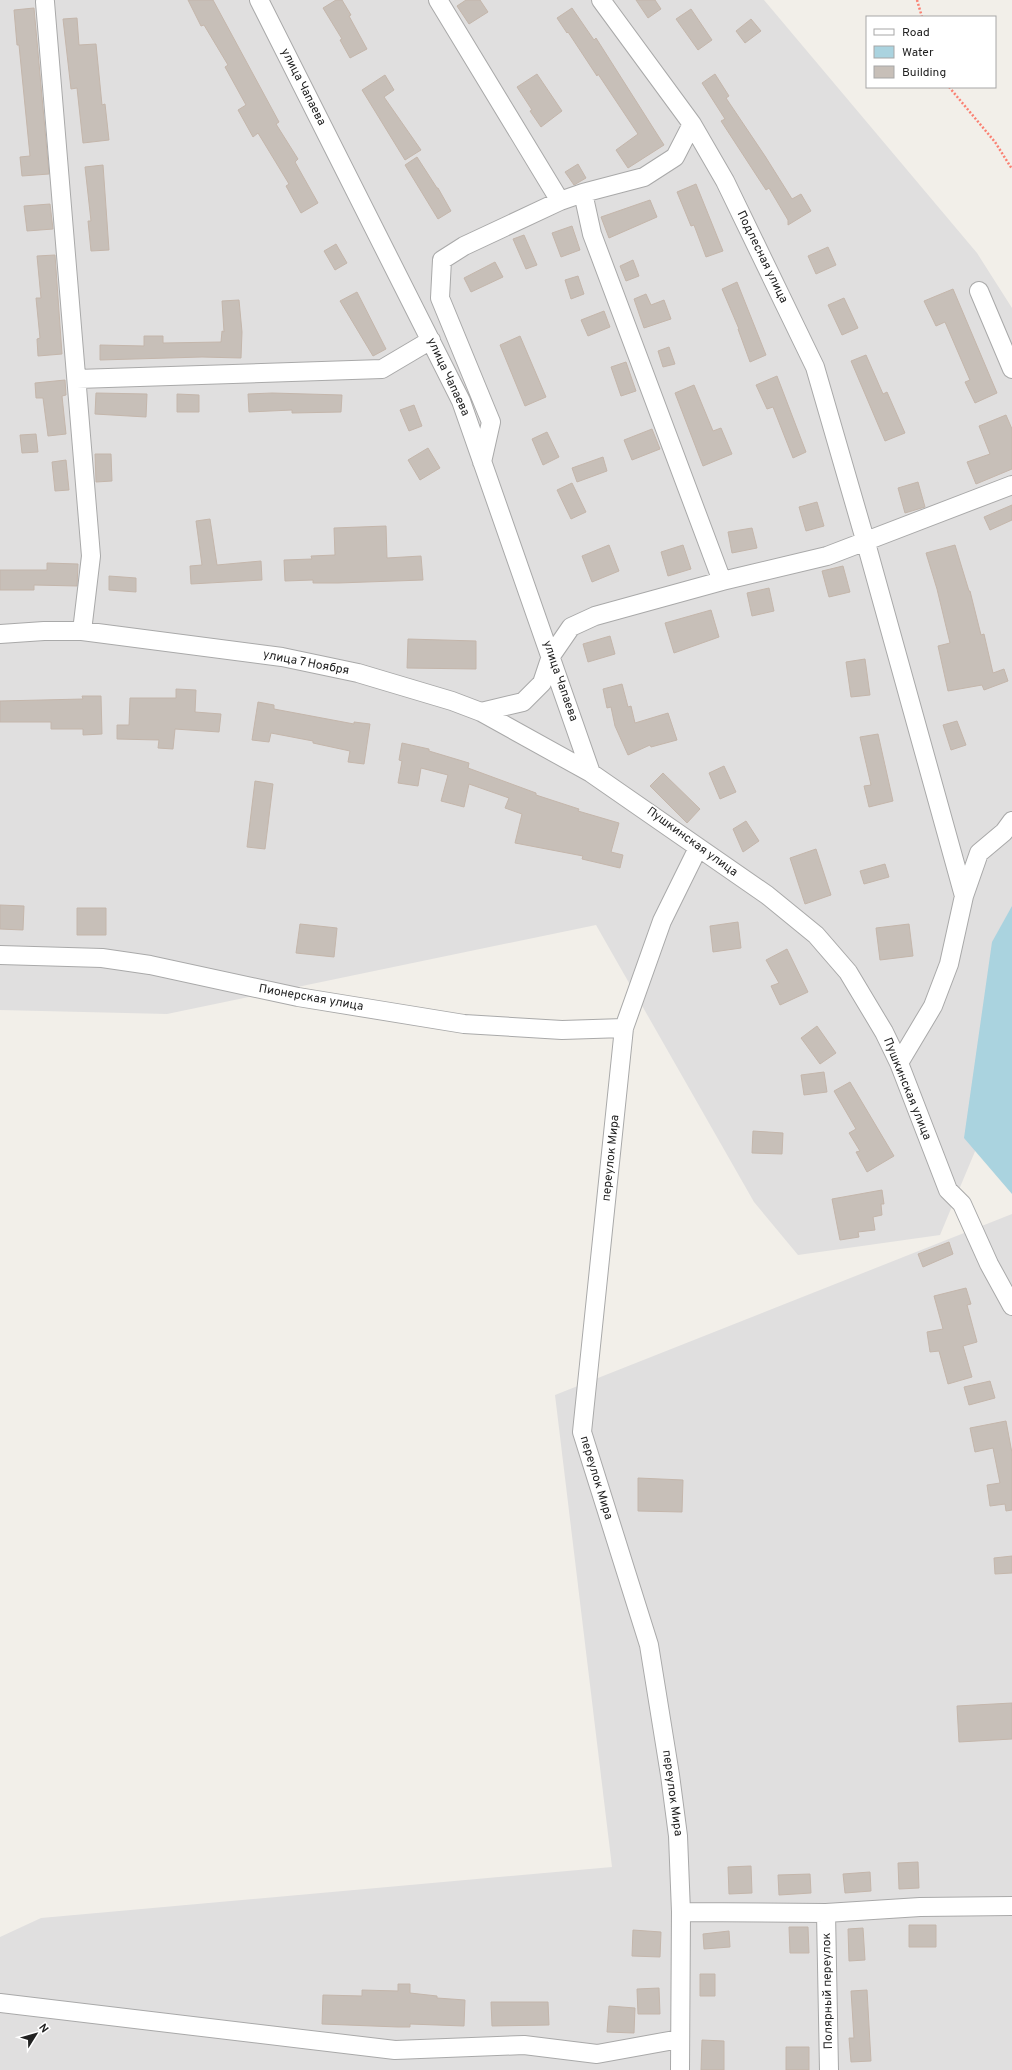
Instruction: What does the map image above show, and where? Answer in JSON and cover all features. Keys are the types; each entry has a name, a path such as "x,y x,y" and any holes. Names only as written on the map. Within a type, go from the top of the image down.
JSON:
{"street":[{"name":"улица Чапаева","path":"259,0 461,401 552,656 591,773"},
{"path":"438,0 560,201"},
{"name":"Подлесная улица","path":"601,0 692,124 725,181 815,367 866,543 964,896"},
{"path":"45,2 91,556 82,631"},
{"path":"482,462 492,422 440,298 442,260 464,246 560,201 583,193 644,177 675,157 692,124"},
{"path":"583,193 592,234 722,581"},
{"path":"979,291 1012,369"},
{"path":"76,379 382,369 430,340"},
{"path":"481,712 523,702 542,683 552,656 571,627 595,616 722,581 827,556 866,543 896,528 1012,485"},
{"name":"улица 7 Ноября","path":"0,634 44,631 82,631 282,657 358,673 452,701 481,712 591,773"},
{"name":"Пушкинская улица","path":"591,773 647,810 698,848 766,895 816,935 848,972 884,1032 899,1064 948,1190 962,1204 990,1264 1012,1306"},
{"path":"899,1064 933,1006 949,964 964,896 979,853 1004,832 1012,821"},
{"name":"переулок Мира","path":"680,2070 681,1912 677,1828 670,1775 649,1645 582,1432 624,1028 662,921 698,848"},
{"name":"Пионерская улица","path":"0,955 102,958 150,965 298,997 464,1024 562,1030 624,1028"},
{"path":"681,1912 826,1913 920,1907 1012,1906"},
{"name":"Полярный переулок","path":"826,1913 829,2070"},
{"path":"0,2003 395,2050 524,2045 597,2054 680,2039"}],"path":[{"path":"917,0 922,16"},
{"path":"951,88 995,142 1012,169"}],"shaded area":[{"path":"0,0 764,0 977,253 1012,308 1012,1063 940,1235 798,1255 754,1202 596,925 167,1014 0,1010"},
{"path":"1012,1214 1012,2070 0,2070 0,1937 41,1918 612,1867 555,1395"}],"water":[{"path":"1012,906 1012,1194 964,1138 992,942"}],"building":[{"path":"188,0 213,0 279,122 276,124 298,159 295,162 318,203 301,213 286,186 289,184 258,133 253,137 238,110 246,105 225,67 228,65 204,25 201,26"},
{"path":"336,0 342,0 367,49 350,58 340,40 342,39 323,8"},
{"path":"466,0 480,0 488,12 469,24 457,6"},
{"path":"636,0 655,0 661,9 648,18"},
{"path":"34,8 49,174 22,176 20,157 30,156 14,10"},
{"path":"572,8 594,40 596,38 664,145 628,168 616,150 638,134 598,74 597,76 557,18"},
{"path":"691,9 712,40 698,50 676,19"},
{"path":"77,18 79,45 96,44 102,105 105,104 109,140 83,143 77,88 71,89 63,19"},
{"path":"751,19 761,31 745,43 736,31"},
{"path":"537,74 562,111 541,127 530,111 532,110 517,87"},
{"path":"715,74 729,96 726,98 792,199 801,194 811,211 788,225 788,220 769,188 766,190 721,121 725,119 702,83"},
{"path":"385,75 394,90 384,97 421,150 405,160 362,90"},
{"path":"417,157 438,188 451,211 438,219 405,165"},
{"path":"578,164 586,178 574,185 565,172"},
{"path":"103,165 109,250 91,251 88,221 91,221 85,167"},
{"path":"696,184 723,251 706,257 694,225 691,226 677,192"},
{"path":"650,200 657,217 609,238 601,217"},
{"path":"50,204 53,229 27,231 24,206"},
{"path":"572,226 580,250 561,257 552,233"},
{"path":"524,235 537,265 526,269 513,239"},
{"path":"336,244 347,263 335,270 324,251"},
{"path":"828,247 836,265 816,274 808,256"},
{"path":"55,255 62,354 38,356 37,339 40,338 36,298 41,298 37,256"},
{"path":"633,260 639,276 626,281 620,266"},
{"path":"495,262 503,277 471,292 464,278"},
{"path":"578,276 584,294 571,299 565,280"},
{"path":"737,282 766,355 750,362 739,329 722,289"},
{"path":"953,289 997,393 975,403 965,382 970,380 945,322 936,326 924,301"},
{"path":"357,292 386,349 373,356 340,301"},
{"path":"646,294 651,305 664,300 671,319 644,328 634,299"},
{"path":"844,298 858,328 842,335 828,305"},
{"path":"239,300 242,332 241,358 202,357 100,360 100,345 144,346 144,336 163,336 163,343 221,342 222,331 224,332 222,301"},
{"path":"604,311 610,327 588,336 581,320"},
{"path":"520,336 546,397 525,406 500,345"},
{"path":"669,347 675,364 663,367 658,351"},
{"path":"866,355 883,394 887,392 905,433 885,441 851,361"},
{"path":"626,362 636,391 621,396 611,367"},
{"path":"777,376 806,452 793,458 773,407 767,409 756,385"},
{"path":"65,380 66,395 62,396 66,434 48,436 43,398 36,398 35,383"},
{"path":"694,385 713,431 721,428 732,454 703,466 675,393"},
{"path":"96,393 147,394 146,417 95,414"},
{"path":"272,393 342,395 341,412 292,413 292,410 249,412 248,394"},
{"path":"177,394 199,395 199,412 177,412"},
{"path":"414,405 422,426 409,431 400,410"},
{"path":"1006,415 1012,429 1012,469 976,484 967,462 990,454 979,426"},
{"path":"652,429 660,449 632,460 624,440"},
{"path":"547,432 559,457 543,465 532,439"},
{"path":"36,434 38,452 22,453 20,435"},
{"path":"428,448 440,468 420,480 408,460"},
{"path":"95,454 111,454 112,481 96,482"},
{"path":"603,457 607,471 577,482 572,468"},
{"path":"66,460 69,490 55,491 52,462"},
{"path":"918,482 925,507 905,513 898,488"},
{"path":"572,483 586,512 571,519 557,490"},
{"path":"817,502 824,526 806,531 799,507"},
{"path":"1012,505 1012,520 990,530 984,517"},
{"path":"210,519 217,565 261,561 262,580 191,584 190,566 202,565 196,521"},
{"path":"386,526 387,558 421,556 423,580 338,583 313,583 313,580 285,581 284,560 312,559 311,556 335,555 334,528"},
{"path":"752,528 757,548 732,553 728,532"},
{"path":"609,545 619,571 592,582 582,556"},
{"path":"683,545 691,569 668,576 661,552"},
{"path":"955,545 970,591 981,635 984,634 993,673 1004,669 1008,681 984,690 982,685 948,691 938,646 950,643 937,589 926,553"},
{"path":"47,563 78,564 77,586 34,585 34,590 0,590 0,570 47,570"},
{"path":"843,566 850,592 829,597 822,571"},
{"path":"109,576 136,578 136,592 109,590"},
{"path":"769,588 774,611 752,616 747,593"},
{"path":"711,610 719,637 674,653 665,623"},
{"path":"610,636 615,654 588,662 583,644"},
{"path":"408,639 476,641 476,669 407,668"},
{"path":"865,659 870,695 851,697 846,662"},
{"path":"622,684 628,707 631,706 635,723 668,713 677,740 651,747 650,745 628,755 615,726 611,707 607,708 603,689"},
{"path":"176,689 196,690 195,712 221,714 219,732 175,729 173,749 158,748 159,740 117,739 117,725 129,725 130,698 176,698"},
{"path":"82,696 101,696 102,734 83,735 83,729 51,729 51,722 0,722 0,701 83,699"},
{"path":"258,702 274,705 274,709 354,724 354,722 370,724 364,764 348,762 350,751 313,743 313,741 271,733 269,742 252,740"},
{"path":"957,721 966,745 951,750 943,725"},
{"path":"878,734 893,801 869,807 864,786 871,785 860,737"},
{"path":"402,743 429,749 429,751 469,763 468,768 536,793 536,795 579,809 578,811 619,823 611,852 623,855 620,868 582,859 583,856 515,843 522,814 505,808 509,798 469,784 464,807 441,801 448,775 421,768 418,786 398,783 402,761 399,760"},
{"path":"724,766 736,792 720,799 709,773"},
{"path":"663,773 700,809 687,823 650,786"},
{"path":"255,781 273,784 265,849 247,847"},
{"path":"746,821 759,841 743,852 733,829"},
{"path":"816,849 831,895 805,904 790,858"},
{"path":"885,864 889,877 864,884 860,871"},
{"path":"0,905 24,906 23,930 0,929"},
{"path":"77,908 106,908 106,935 77,935"},
{"path":"738,922 741,948 713,952 710,926"},
{"path":"300,924 337,928 334,957 296,953"},
{"path":"909,924 913,956 880,960 876,928"},
{"path":"787,949 808,992 780,1005 771,986 779,983 766,960"},
{"path":"817,1026 836,1053 820,1064 801,1038"},
{"path":"824,1072 827,1092 804,1095 801,1075"},
{"path":"850,1082 894,1156 867,1172 856,1152 860,1151 849,1133 856,1129 834,1091"},
{"path":"753,1131 783,1133 782,1154 752,1153"},
{"path":"882,1190 884,1204 881,1204 882,1215 873,1217 875,1230 858,1232 859,1237 840,1240 832,1199"},
{"path":"949,1242 953,1254 923,1267 918,1254"},
{"path":"966,1288 971,1304 967,1305 977,1342 963,1346 972,1377 948,1384 939,1351 930,1352 927,1332 943,1329 934,1296"},
{"path":"990,1381 995,1398 969,1405 964,1387"},
{"path":"1006,1421 1012,1453 1012,1510 1006,1511 1005,1504 990,1506 987,1485 1000,1483 993,1448 975,1452 970,1428"},
{"path":"638,1478 683,1480 682,1512 638,1511"},
{"path":"1012,1556 1012,1573 995,1574 994,1558"},
{"path":"1012,1703 1012,1739 959,1742 957,1706"},
{"path":"918,1862 919,1888 899,1889 898,1863"},
{"path":"751,1866 752,1893 729,1894 728,1867"},
{"path":"870,1872 871,1891 845,1893 843,1874"},
{"path":"810,1874 811,1893 779,1895 778,1875"},
{"path":"909,1925 936,1925 936,1947 909,1947"},
{"path":"789,1927 808,1927 809,1953 790,1953"},
{"path":"863,1928 865,1960 849,1961 848,1929"},
{"path":"633,1930 661,1932 660,1957 632,1956"},
{"path":"729,1931 730,1947 704,1949 703,1934"},
{"path":"700,1974 715,1974 715,1996 700,1996"},
{"path":"398,1984 410,1984 410,1993 437,1996 437,1998 465,2000 464,2026 410,2024 410,2027 398,2027 322,2024 323,1995 362,1996 362,1990 398,1991"},
{"path":"659,1988 660,2014 638,2014 637,1989"},
{"path":"867,1990 871,2061 851,2062 849,2038 854,2038 851,1991"},
{"path":"491,2002 548,2002 549,2025 492,2026"},
{"path":"609,2006 635,2008 634,2033 607,2032"},
{"path":"702,2040 724,2041 724,2070 701,2070"},
{"path":"786,2047 809,2047 809,2070 786,2070"}]}
